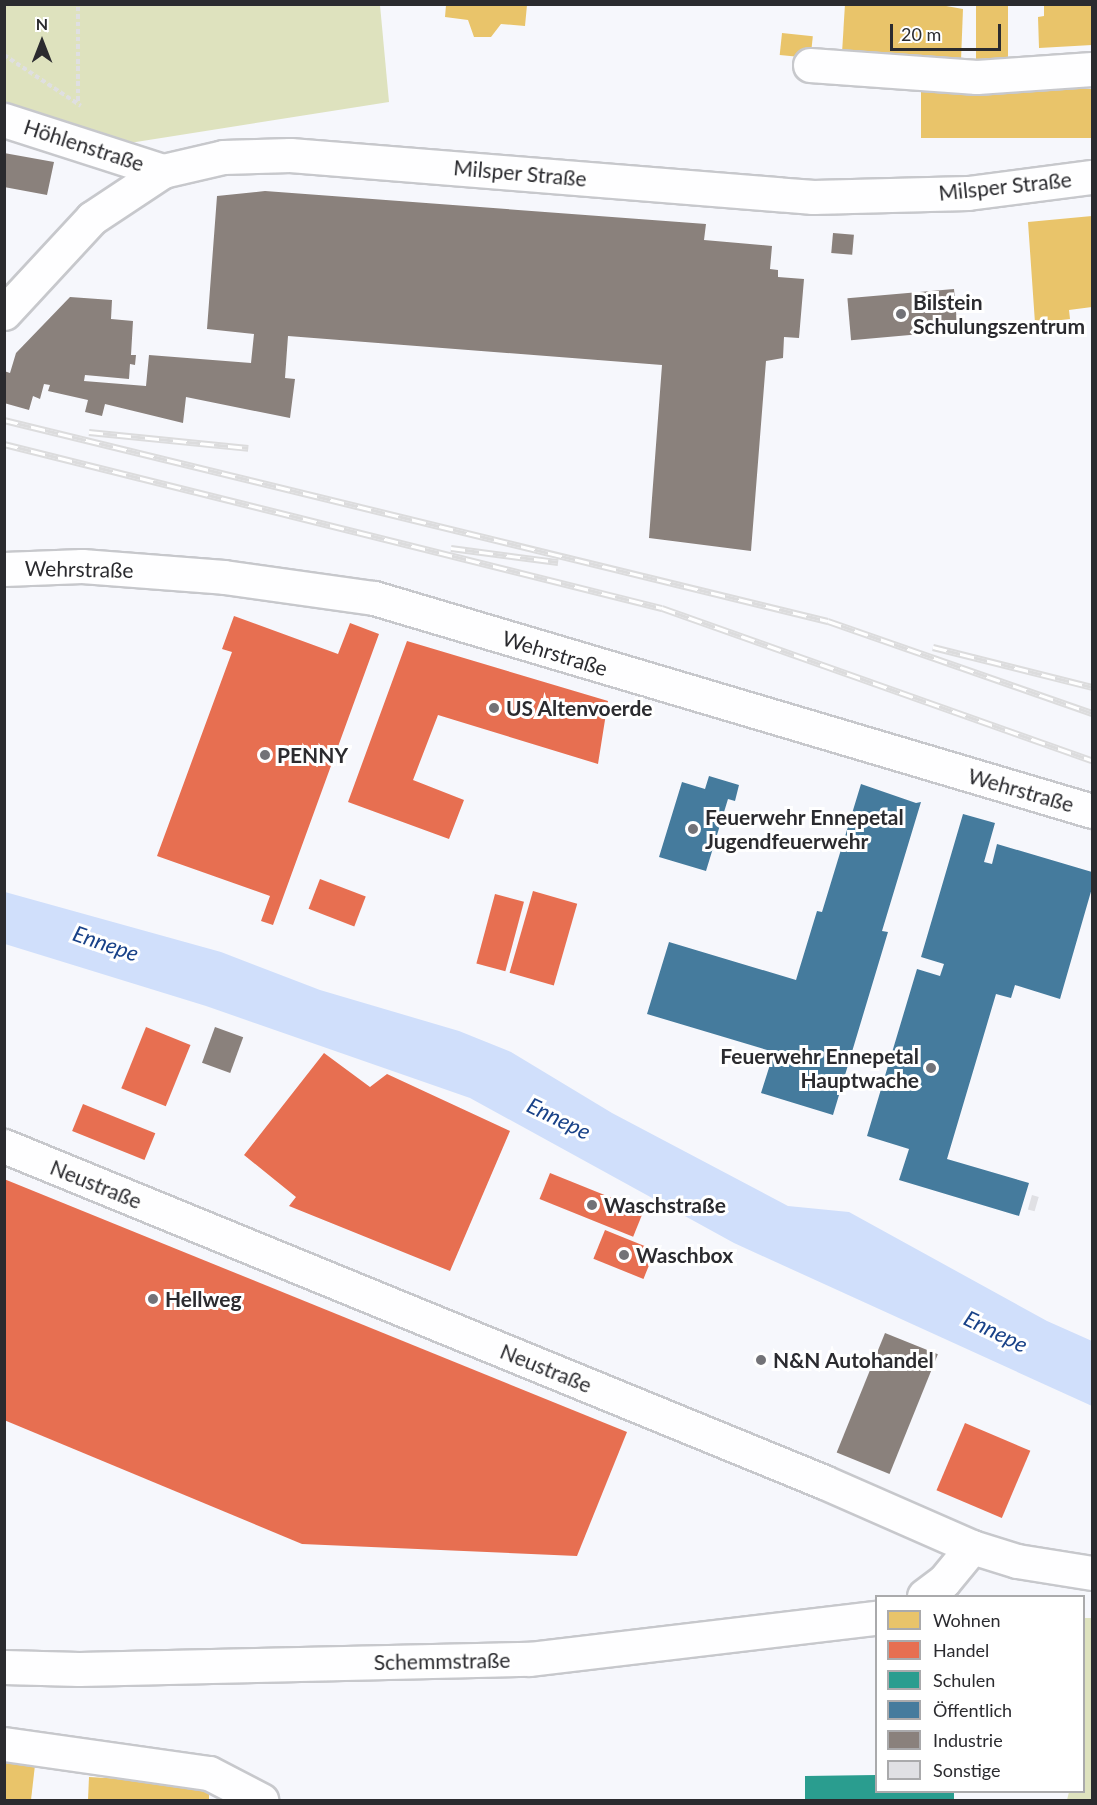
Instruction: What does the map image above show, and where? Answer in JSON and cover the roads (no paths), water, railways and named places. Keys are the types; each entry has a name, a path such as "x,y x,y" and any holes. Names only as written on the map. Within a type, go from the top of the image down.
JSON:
{"street":[{"path":"810,65 976,77 1092,69"},
{"name":"Höhlenstraße","path":"4,120 162,171"},
{"name":"Milsper Straße","path":"4,313 92,218 162,171 223,157 290,155 813,197 968,193 1092,177"},
{"name":"Wehrstraße","path":"4,568 82,566 200,575 374,598 1092,811"},
{"name":"Neustraße","path":"4,1146 802,1473 972,1547 1017,1562 1092,1573"},
{"path":"925,1595 944,1581 972,1547"},
{"name":"Schemmstraße","path":"4,1667 79,1669 530,1659 875,1618"},
{"path":"4,1744 209,1773 261,1800"}],"water":[{"name":"Ennepe","path":"5,892 221,952 320,990 459,1031 511,1052 612,1113 788,1206 849,1212 1047,1321 1092,1341 1092,1406 734,1243 470,1098 206,1006 5,944"}],"railway":[{"path":"4,420 828,621 1092,713"},
{"path":"89,432 248,448"},
{"path":"4,444 662,608 1092,760"},
{"path":"451,548 558,562"},
{"path":"933,647 1092,687"}],"place":[{"name":"Bilstein Schulungszentrum","path":"901,314"},
{"name":"US Altenvoerde","path":"494,708"},
{"name":"PENNY","path":"265,755"},
{"name":"Feuerwehr Ennepetal Jugendfeuerwehr","path":"693,829"},
{"name":"Feuerwehr Ennepetal Hauptwache","path":"931,1068"},
{"name":"Waschstraße","path":"592,1205"},
{"name":"Waschbox","path":"624,1255"},
{"name":"Hellweg","path":"153,1299"},
{"name":"N&N Autohandel","path":"761,1360"}]}
